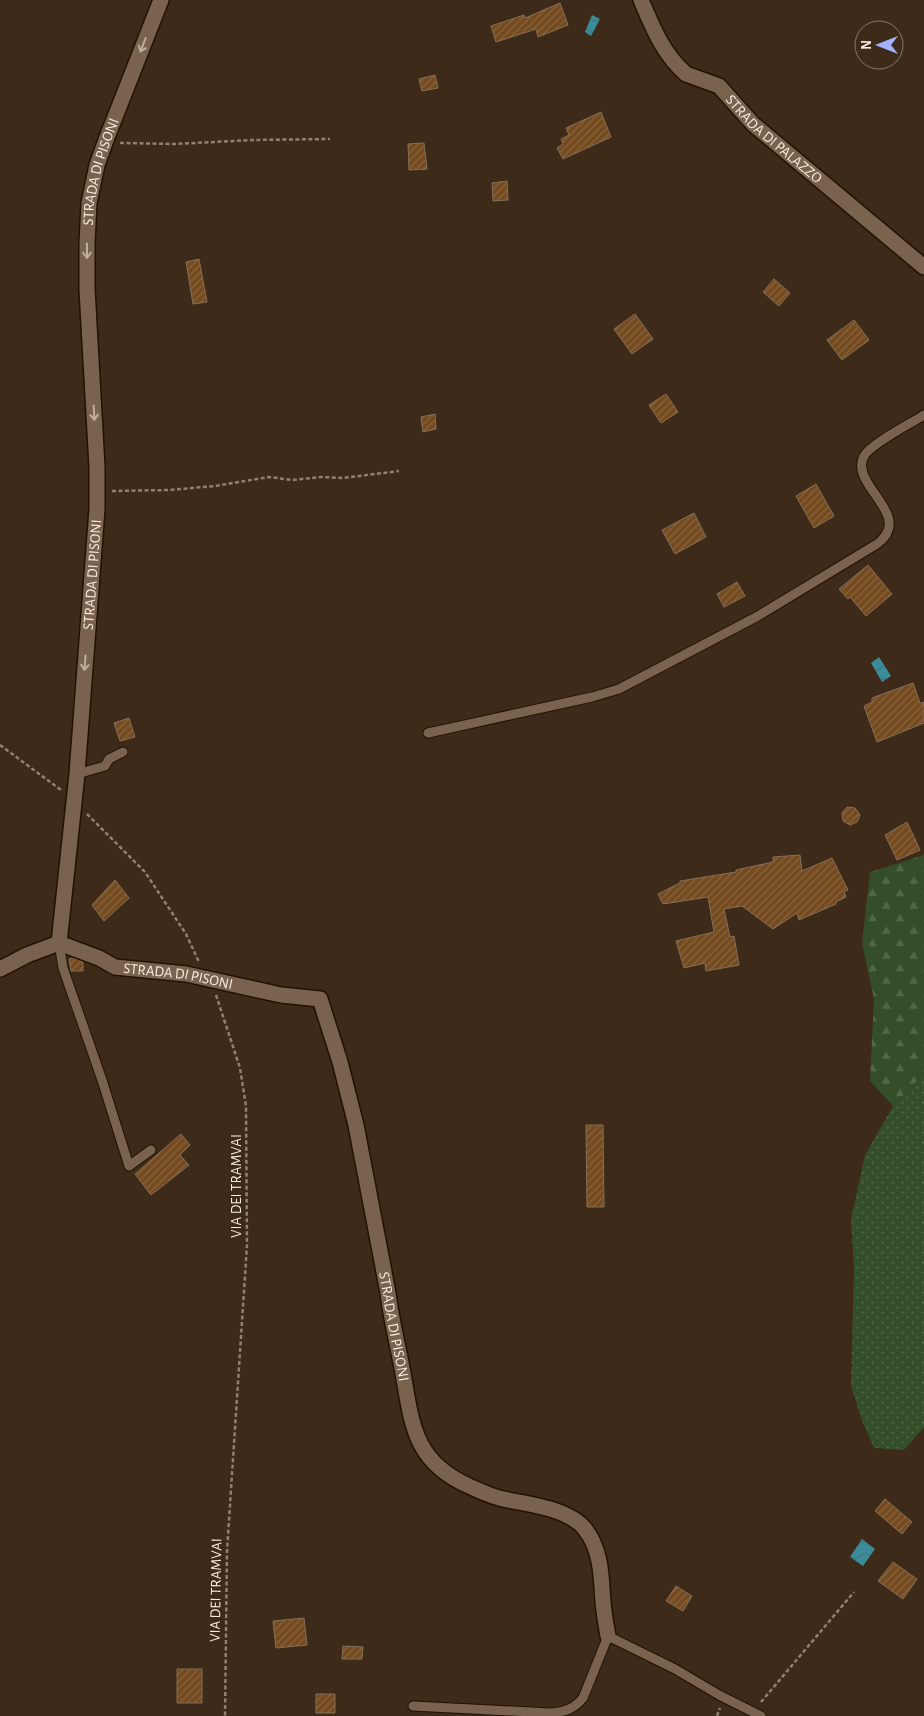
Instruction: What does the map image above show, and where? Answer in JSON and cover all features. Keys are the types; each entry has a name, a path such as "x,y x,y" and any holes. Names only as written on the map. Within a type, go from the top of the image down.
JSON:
{"street":[{"name":"STRADA DI PISONI","path":"161,0 106,140 91,194 87,243 87,289 98,492 77,774 59,943 99,958 115,967 186,974 281,995 320,999 340,1062 356,1125 411,1420 421,1445 428,1457 457,1481 495,1497 542,1506 582,1526 590,1538 598,1557 602,1575 603,1602 608,1636"},
{"name":"STRADA DI PALAZZO","path":"641,0 660,42 686,74 719,86 753,124 924,267"},
{"path":"0,969 28,955 59,943"}],"lane":[{"path":"428,734 580,700 619,688 758,616 877,544 887,535 890,524 886,513 863,473 862,462 864,456 873,447 924,415"},
{"path":"77,774 105,766 109,759 123,752"},
{"path":"59,943 63,968 102,1080 129,1166 151,1150"},
{"path":"412,1706 564,1711 576,1706 583,1698 608,1636 675,1669 719,1695 757,1714"}],"path":[{"path":"106,140 136,145 260,139 330,139"},
{"path":"98,492 215,486 269,477 292,480 322,477 342,478 399,471"},
{"name":"VIA DEI TRAMVAI","path":"0,745 73,799 144,872 186,934 201,966 211,980 240,1068 246,1106 247,1245 227,1551 225,1716"},
{"path":"757,1714 854,1592"}],"green space":[{"path":"924,854 924,1073 893,1106 870,1081 874,999 862,943 870,872"},
{"path":"924,1073 924,1427 904,1450 874,1448 862,1421 851,1386 854,1269 851,1219 865,1155 893,1106"}],"water":[{"path":"592,15 600,19 591,36 585,32"},
{"path":"879,657 891,676 882,682 871,663"},
{"path":"862,1539 875,1549 863,1566 850,1557"}],"building":[{"path":"560,3 568,25 538,37 536,29 496,42 491,26 524,15 525,18"},
{"path":"435,75 438,88 422,91 419,79"},
{"path":"601,112 611,137 563,159 557,148 563,144 561,139 569,135 566,128"},
{"path":"424,143 427,169 409,170 408,144"},
{"path":"507,181 508,200 493,201 492,183"},
{"path":"199,259 207,302 193,304 186,262"},
{"path":"774,279 790,293 779,306 763,292"},
{"path":"635,314 653,339 632,354 614,329"},
{"path":"854,320 869,340 842,360 827,340"},
{"path":"666,394 678,412 661,423 649,405"},
{"path":"435,414 436,429 423,432 421,417"},
{"path":"816,484 834,516 814,528 796,496"},
{"path":"694,513 706,537 675,554 662,530"},
{"path":"868,565 892,594 866,616 850,597 848,599 839,589"},
{"path":"737,582 745,596 724,607 717,594"},
{"path":"913,683 920,703 924,702 924,723 877,742 864,706 872,702 872,698"},
{"path":"129,718 135,737 120,741 114,723"},
{"path":"847,807 855,808 860,815 857,822 850,825 843,821 842,813"},
{"path":"907,822 920,850 897,860 885,835"},
{"path":"800,855 802,871 832,858 848,890 844,892 846,897 836,902 836,904 799,920 797,913 773,929 742,906 724,909 730,937 734,936 739,965 706,971 705,963 684,968 676,941 714,932 708,897 663,904 658,894 680,883 680,881 736,872 736,870 773,862 773,857"},
{"path":"115,880 129,898 104,921 92,905"},
{"path":"74,958 83,962 83,971 71,971 69,959"},
{"path":"586,1125 603,1125 604,1207 587,1207"},
{"path":"181,1134 190,1145 180,1155 189,1165 151,1195 135,1174"},
{"path":"885,1499 912,1522 902,1534 875,1511"},
{"path":"893,1562 917,1579 903,1599 878,1581"},
{"path":"676,1586 692,1596 683,1611 666,1601"},
{"path":"304,1618 307,1645 276,1648 273,1621"},
{"path":"343,1646 363,1647 362,1659 342,1659"},
{"path":"177,1669 202,1669 202,1703 177,1703"},
{"path":"316,1694 335,1694 335,1713 316,1713"}]}
